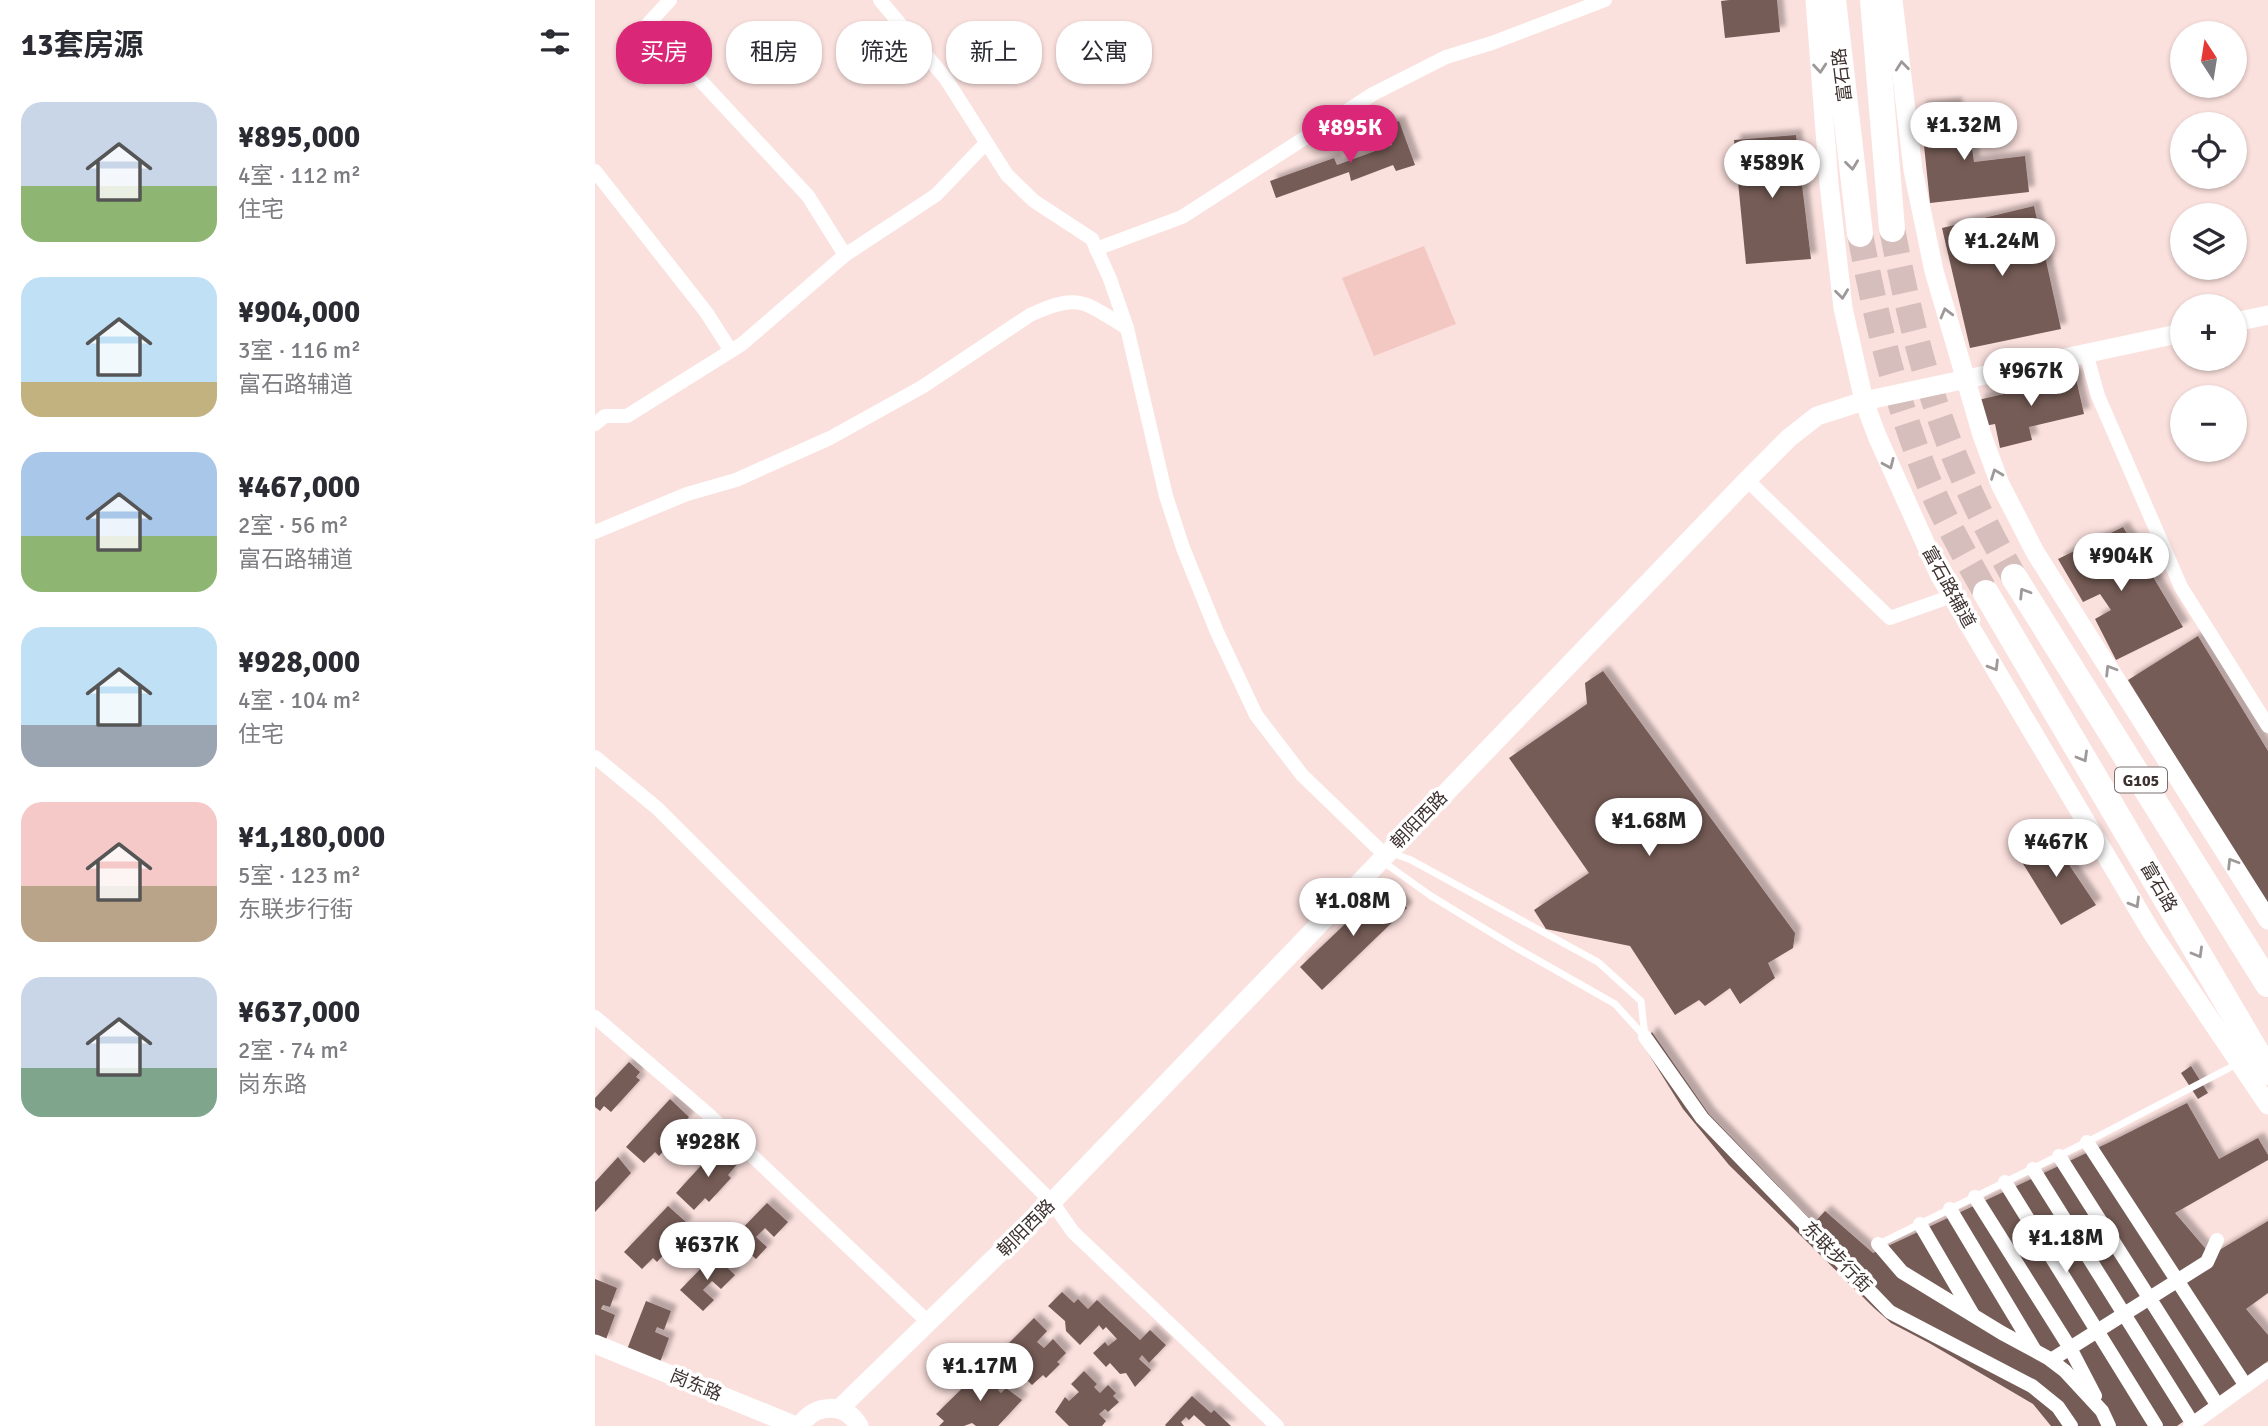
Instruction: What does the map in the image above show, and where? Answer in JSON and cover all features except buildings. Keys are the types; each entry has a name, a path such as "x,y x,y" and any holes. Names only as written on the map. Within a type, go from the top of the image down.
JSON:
{"highway":[{"name":"富石路","path":"1833,0 1860,234"},
{"name":"富石路","path":"1873,0 1892,229"},
{"name":"G105","path":"2014,577 2268,984"},
{"name":"富石路","path":"1986,593 2268,1072"}],"main road":[{"name":"富石路辅道","path":"1815,0 1829,184 1843,308 1864,401 1877,436 1913,521 1952,596 2152,933 2268,1105"},
{"path":"1893,0 1913,170 1934,271 1982,435 2000,484 2035,552 2268,920"},
{"path":"2247,319 2268,315"},
{"name":"朝阳西路","path":"839,1409 1052,1202 1789,438 1817,416 1864,401 2170,336"},
{"name":"岗东路","path":"595,1343 798,1426"},
{"path":"798,1426 809,1414 819,1409 839,1409 854,1417 859,1426"}],"street":[{"path":"670,0 647,24 808,196 845,255"},
{"path":"880,0 947,79 1007,175 1034,201 1092,239 1110,279 1127,328 1166,496 1183,548 1217,632 1256,715 1302,775 1383,858"},
{"path":"1097,249 1182,217 1373,94 1446,57 1492,43 1605,0"},
{"path":"595,424 605,416 627,416 742,344 845,255 936,195 986,143"},
{"path":"595,171 706,312 731,351"},
{"path":"595,532 687,494 736,480 830,438 922,387 1046,307 1073,300 1093,308 1127,328"},
{"path":"2086,353 2098,396 2181,587 2268,726"},
{"path":"1747,480 1891,618 1952,596"},
{"path":"595,757 657,808 1052,1202 1073,1232 1277,1426"},
{"path":"595,1017 708,1114 929,1323"},
{"name":"东联步行街","path":"1645,1037 1702,1118 1890,1312 2032,1386 2058,1407 2071,1426"},
{"path":"2087,1142 2246,1386"},
{"path":"2059,1156 2218,1406"},
{"path":"2033,1169 2192,1425 2268,1370"},
{"path":"2005,1182 2156,1426"},
{"path":"1975,1197 2070,1348 2109,1426"},
{"path":"1950,1209 2034,1350"},
{"path":"1920,1224 1974,1315"},
{"path":"2051,1360 2207,1262 2217,1240"},
{"path":"1878,1244 1902,1272 2051,1360 2102,1411"}],"lane":[{"path":"1395,853 1411,860 1598,962 1641,1001 1645,1037 1615,1004 1431,896 1383,858 1395,853"},
{"path":"1878,1244 2087,1142 2240,1063"}],"shaded area":[{"path":"1424,246 1456,324 1374,356 1342,278"}],"tunnel":[{"path":"1892,229 1912,321 1938,413 1973,499 2014,577"},
{"path":"1860,234 1888,360 1917,453 1942,511 1986,593"}]}
